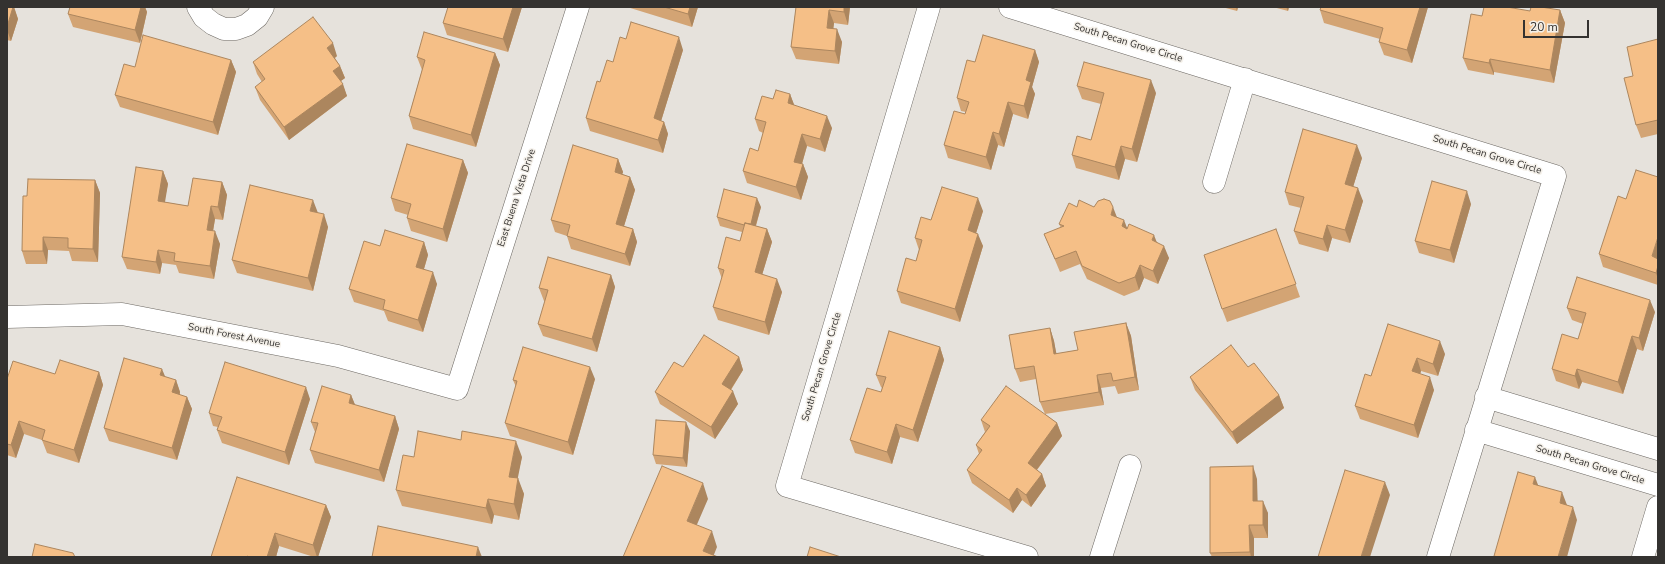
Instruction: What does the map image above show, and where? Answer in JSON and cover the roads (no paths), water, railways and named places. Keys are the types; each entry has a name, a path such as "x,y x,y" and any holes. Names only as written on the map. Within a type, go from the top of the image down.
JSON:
{"street":[{"path":"198,7 204,17 213,24 230,29 236,29 247,25 257,17 263,7"},
{"name":"East Buena Vista Drive","path":"457,389 578,7"},
{"name":"South Pecan Grove Circle","path":"929,7 787,486 1027,557"},
{"name":"South Pecan Grove Circle","path":"1010,7 1555,176 1486,396 1438,557"},
{"path":"1214,182 1245,79"},
{"name":"South Forest Avenue","path":"7,317 122,314 338,356 457,389"},
{"path":"1486,396 1658,449"},
{"path":"1572,459 1582,426"},
{"name":"South Pecan Grove Circle","path":"1476,430 1658,485"},
{"path":"1101,557 1130,466"},
{"path":"1643,557 1658,507"}]}
